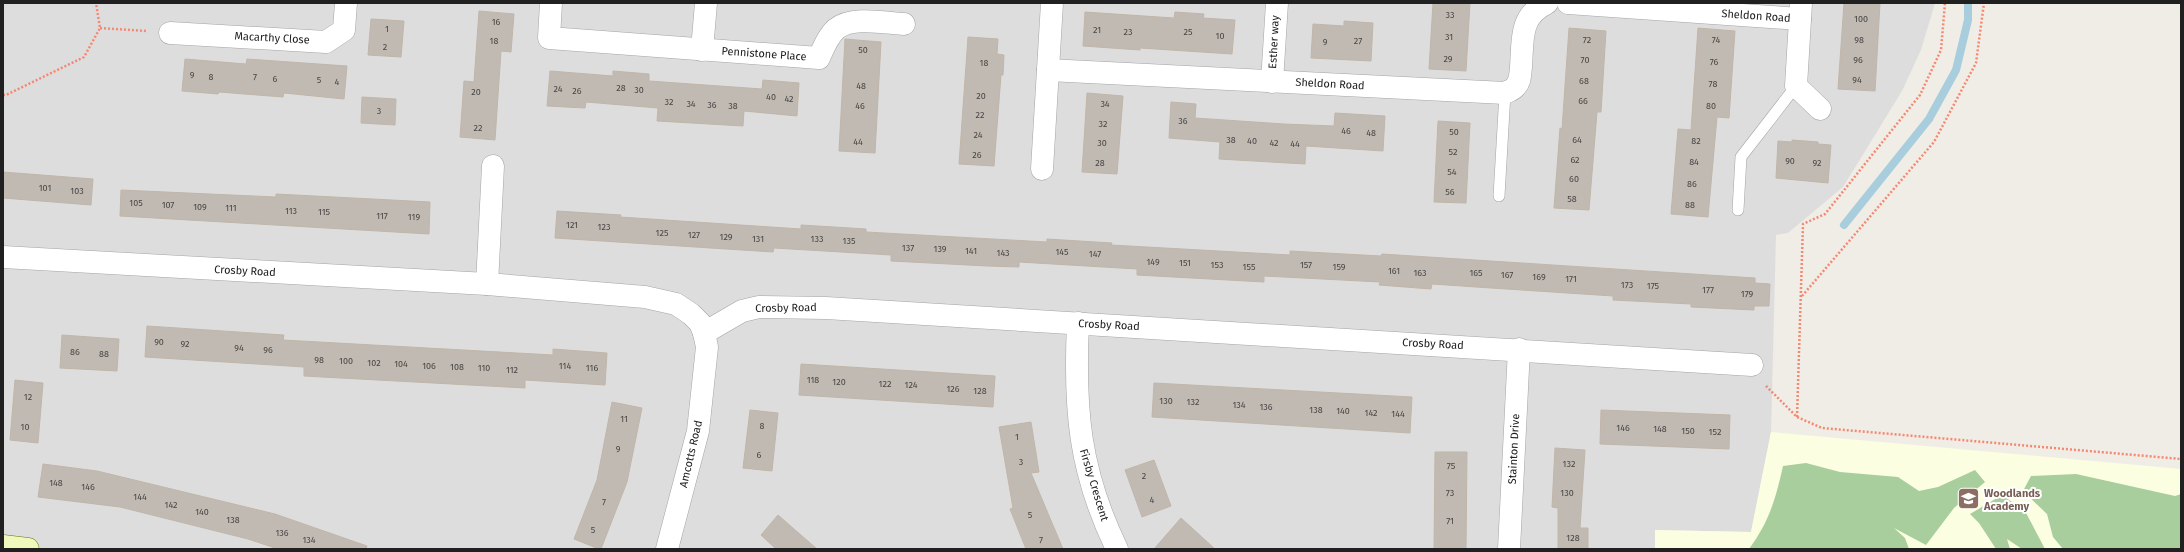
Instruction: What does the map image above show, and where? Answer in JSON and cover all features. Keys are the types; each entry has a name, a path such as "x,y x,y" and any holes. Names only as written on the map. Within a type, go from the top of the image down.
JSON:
{"street":[{"name":"Macarthy Close","path":"170,33 326,42 344,30 346,3"},
{"name":"Pennistone Place","path":"552,3 549,38 819,58 826,42 837,28 854,22 904,24"},
{"path":"702,50 706,3"},
{"path":"1042,170 1052,3"},
{"name":"Esther way","path":"1272,82 1277,3"},
{"path":"1505,93 1515,88 1520,80 1523,36 1527,19 1535,8 1547,3"},
{"name":"Sheldon Road","path":"1568,3 1800,11 1796,86"},
{"name":"Sheldon Road","path":"1048,70 1505,93"},
{"path":"1796,86 1820,109"},
{"path":"487,284 493,166"},
{"name":"Crosby Road","path":"3,257 487,284 659,299 676,304 691,314 700,323 704,333 742,311 759,307 826,308 1519,349 1752,365"},
{"name":"Firsby Crescent","path":"1078,324 1076,402 1082,449 1106,527 1117,549"},
{"name":"Amcotts Road","path":"670,548 698,431 707,346 704,333"},
{"name":"Stainton Drive","path":"1509,549 1519,349"},
{"path":"3,546 28,549"}],"lane":[{"path":"1738,210 1741,157 1796,86"},
{"path":"1499,196 1505,93"}],"path":[{"path":"3,95 6,95 84,57 100,28 96,3"},
{"path":"1797,417 1803,224 1825,214 1920,95 1941,50 1945,3"},
{"path":"1801,296 1934,142 1976,63 1984,3"},
{"path":"100,28 170,33"},
{"path":"1752,365 1763,384 1797,417 1822,428 2181,459"}],"shaded area":[{"path":"3,3 1935,3 1921,50 1902,91 1843,187 1788,233 1776,235 1771,432 1751,532 1655,530 1655,549 3,549"},
{"name":"Woodlands Academy","path":"1771,432 2181,469 2181,549 1655,549 1655,530 1751,532"}],"green space":[{"path":"1806,463 1840,472 1898,477 1919,491 1938,487 1975,470 1985,482 1954,508 1926,545 1894,528 1905,538 1909,549 1749,549 1767,519 1778,489 1783,466"},
{"path":"2076,474 2175,496 2181,494 2181,549 2063,549 2053,537 2047,514 2023,491 2031,476"},
{"path":"2002,495 2025,511 2045,549 2022,549 2007,539 2010,549 1996,549 1979,523 1970,514"}],"building":[{"path":"1433,3 1470,3 1466,71 1429,69"},
{"path":"1844,3 1880,3 1875,91 1838,89"},
{"path":"479,11 514,14 511,52 501,51 495,140 460,137 464,81 474,82"},
{"path":"1085,12 1174,18 1175,12 1204,14 1203,18 1235,20 1232,54 1083,46"},
{"path":"371,19 404,21 401,57 368,55"},
{"path":"1344,21 1373,23 1371,61 1311,58 1313,24 1344,26"},
{"path":"1569,28 1606,31 1601,112 1597,112 1589,210 1554,208 1560,128 1562,129"},
{"path":"1698,28 1735,31 1729,118 1717,117 1708,217 1671,214 1678,129 1691,130"},
{"path":"968,37 998,39 997,54 1004,55 994,166 959,164"},
{"path":"845,39 881,42 875,153 839,151"},
{"path":"185,59 246,64 247,59 347,66 344,99 284,93 283,97 182,91"},
{"path":"550,71 613,76 613,71 649,74 649,81 762,89 763,80 799,83 797,116 744,111 743,126 657,121 658,108 586,102 585,108 547,106"},
{"path":"1087,93 1123,96 1117,174 1082,172"},
{"path":"362,97 396,99 395,125 361,123"},
{"path":"1171,102 1196,104 1195,118 1284,124 1334,126 1335,113 1385,116 1383,151 1306,146 1305,164 1219,159 1220,142 1169,138"},
{"path":"1438,121 1470,123 1466,203 1434,202"},
{"path":"1792,140 1818,142 1818,144 1831,145 1828,183 1776,178 1778,141 1792,142"},
{"path":"3,172 93,179 91,205 3,198"},
{"path":"121,190 276,197 276,194 430,202 429,234 120,216"},
{"path":"557,211 621,215 620,217 801,229 801,225 866,229 866,232 1047,242 1047,239 1112,243 1111,245 1290,255 1290,251 1381,256 1382,254 1755,278 1755,283 1770,284 1769,306 1754,306 1754,310 1691,307 1691,304 1613,300 1613,296 1432,284 1431,289 1379,285 1380,282 1264,276 1264,282 1137,275 1137,269 1019,262 1019,267 891,261 891,255 774,248 773,252 555,238"},
{"path":"147,326 284,335 283,340 553,355 553,349 607,353 605,385 525,380 525,388 304,376 304,367 145,357"},
{"path":"62,335 119,339 117,371 60,368"},
{"path":"801,364 995,376 993,407 799,395"},
{"path":"15,380 43,383 38,443 10,440"},
{"path":"1154,383 1412,397 1410,433 1152,417"},
{"path":"612,402 642,408 627,482 601,549 599,549 574,539 597,480"},
{"path":"750,410 778,413 772,471 743,468"},
{"path":"1601,410 1730,415 1729,449 1600,444"},
{"path":"1031,422 1039,472 1031,473 1063,549 1026,549 1010,509 1013,508 999,427"},
{"path":"1555,448 1585,450 1580,528 1588,528 1588,549 1558,549 1558,508 1552,507"},
{"path":"1435,452 1467,452 1466,549 1434,549"},
{"path":"1154,460 1171,506 1142,517 1125,470"},
{"path":"43,464 97,471 275,514 367,546 366,549 278,549 248,539 120,507 38,497"},
{"path":"778,515 817,549 776,549 761,535"},
{"path":"1181,518 1215,549 1154,549"}],"waterway":[{"path":"1844,225 1929,119 1956,70 1968,20 1968,3"}],"place":[{"name":"Woodlands Academy","path":"1969,499"}]}
